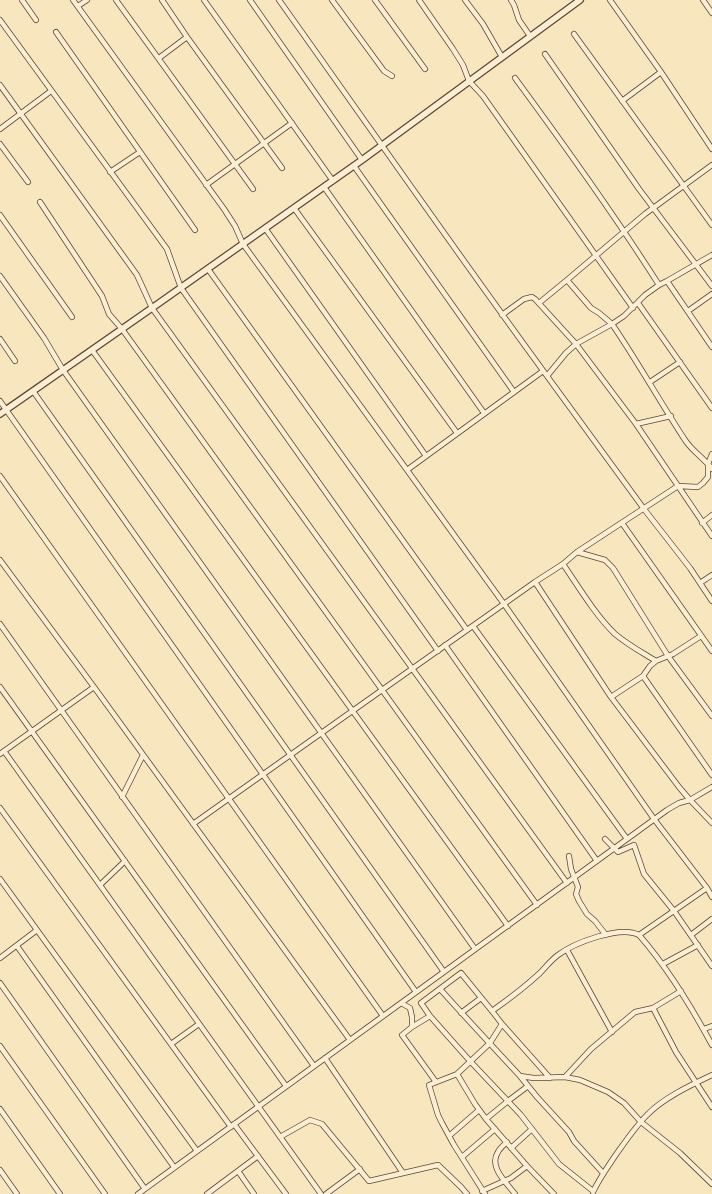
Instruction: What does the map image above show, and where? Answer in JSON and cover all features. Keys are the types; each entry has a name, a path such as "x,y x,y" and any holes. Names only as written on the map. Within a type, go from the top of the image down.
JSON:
{"street":[{"path":"22,0 36,20"},
{"path":"73,0 235,226 243,244 504,604 654,819 710,892 674,911 639,935"},
{"path":"78,6 86,0"},
{"path":"116,0 253,189"},
{"path":"162,0 282,168"},
{"path":"204,0 333,181"},
{"path":"250,0 362,160"},
{"path":"279,0 543,371 712,601"},
{"path":"332,0 384,71 392,76"},
{"path":"375,0 425,69"},
{"path":"419,0 453,49 469,81 482,96 633,308"},
{"path":"465,0 483,24 502,57"},
{"path":"511,0 519,20 530,36"},
{"path":"0,414 333,181 580,0"},
{"path":"610,0 661,72 712,149"},
{"path":"703,0 712,13"},
{"path":"0,20 167,249 181,288 438,651"},
{"path":"56,32 195,230"},
{"path":"574,34 712,226"},
{"path":"159,58 188,37"},
{"path":"546,54 653,208 712,286"},
{"path":"622,101 661,72"},
{"path":"515,78 625,231 659,285"},
{"path":"0,85 137,275 152,308 567,883"},
{"path":"0,128 51,91"},
{"path":"206,185 292,123"},
{"path":"0,144 28,182"},
{"path":"110,172 140,152"},
{"path":"539,303 653,208 712,165"},
{"path":"354,166 514,392"},
{"path":"324,187 484,413"},
{"path":"40,202 102,296 109,314 122,329 537,905"},
{"path":"294,208 457,433"},
{"path":"0,215 72,317"},
{"path":"265,228 426,456"},
{"path":"547,376 566,353 576,344 612,324 633,308 645,295 659,285 712,255"},
{"path":"208,269 467,630"},
{"path":"0,276 44,338 63,370 476,949"},
{"path":"567,280 591,308 612,324 690,446 712,469"},
{"path":"667,281 710,339 712,347"},
{"path":"688,311 712,294"},
{"path":"502,314 529,297 532,297 539,303 576,344 636,424 712,536"},
{"path":"638,303 712,407"},
{"path":"0,340 15,361"},
{"path":"92,350 508,926"},
{"path":"650,382 680,362"},
{"path":"407,470 543,371"},
{"path":"32,391 444,972"},
{"path":"0,401 416,992"},
{"path":"636,424 671,416"},
{"path":"193,824 412,668 535,582 564,564 577,552 678,486 698,487 708,477 708,464 712,454"},
{"path":"0,476 383,1016"},
{"path":"702,522 712,515"},
{"path":"622,523 712,651"},
{"path":"577,552 604,560 609,564 622,581 668,656 712,716"},
{"path":"0,560 350,1040"},
{"path":"564,564 598,614 614,633 656,661"},
{"path":"700,583 712,575"},
{"path":"535,582 611,697 667,772 690,800 712,823"},
{"path":"0,624 314,1066"},
{"path":"473,626 627,839"},
{"path":"611,697 643,676 650,666 656,661 668,656 702,636"},
{"path":"445,645 597,861"},
{"path":"643,676 712,776"},
{"path":"94,687 2,753 100,885 321,1194"},
{"path":"0,688 286,1086"},
{"path":"122,797 143,755"},
{"path":"138,1194 654,819 675,805 690,800 712,787"},
{"path":"0,808 171,1044 286,1194"},
{"path":"605,839 618,852 634,845 644,874 674,911 712,966"},
{"path":"569,856 571,869 578,887 576,894 579,901 587,914 596,921 606,935"},
{"path":"100,885 125,861"},
{"path":"0,879 197,1151"},
{"path":"691,935 712,919"},
{"path":"0,958 37,930"},
{"path":"492,1011 542,972 559,954 587,940 628,931 639,935 663,964 681,991 712,1044"},
{"path":"663,964 698,945"},
{"path":"17,946 174,1168"},
{"path":"567,950 612,1032"},
{"path":"550,1078 502,1024 461,973 421,1003 430,1016 532,1129 559,1164 593,1193 604,1173 629,1136 647,1114 659,1105 712,1075"},
{"path":"0,983 145,1189"},
{"path":"440,988 461,1013 520,1076 569,1132 574,1141 604,1173"},
{"path":"565,1077 591,1050 635,1012 653,1008 681,991"},
{"path":"461,1013 481,998"},
{"path":"401,1003 410,1008 412,1027"},
{"path":"653,1008 676,1052 712,1107"},
{"path":"430,1016 402,1035 436,1082"},
{"path":"171,1044 199,1024"},
{"path":"502,1024 490,1043 457,1074 429,1085 438,1115 449,1136 484,1192 517,1174 527,1166"},
{"path":"704,1029 712,1026"},
{"path":"0,1046 105,1194"},
{"path":"325,1058 403,1173"},
{"path":"457,1074 486,1119 554,1194"},
{"path":"520,1076 534,1078 565,1077 580,1080 615,1097 624,1103 641,1122 680,1153 712,1184"},
{"path":"486,1119 528,1086"},
{"path":"0,1109 60,1194"},
{"path":"449,1136 480,1110"},
{"path":"280,1137 310,1120 322,1124 370,1181 438,1166 467,1194"},
{"path":"462,1157 495,1129"},
{"path":"511,1148 532,1129"},
{"path":"507,1142 498,1152 494,1164 516,1194"},
{"path":"207,1194 258,1156"},
{"path":"0,1170 17,1194"},
{"path":"326,1194 360,1170"},
{"path":"238,1171 254,1194"}]}
